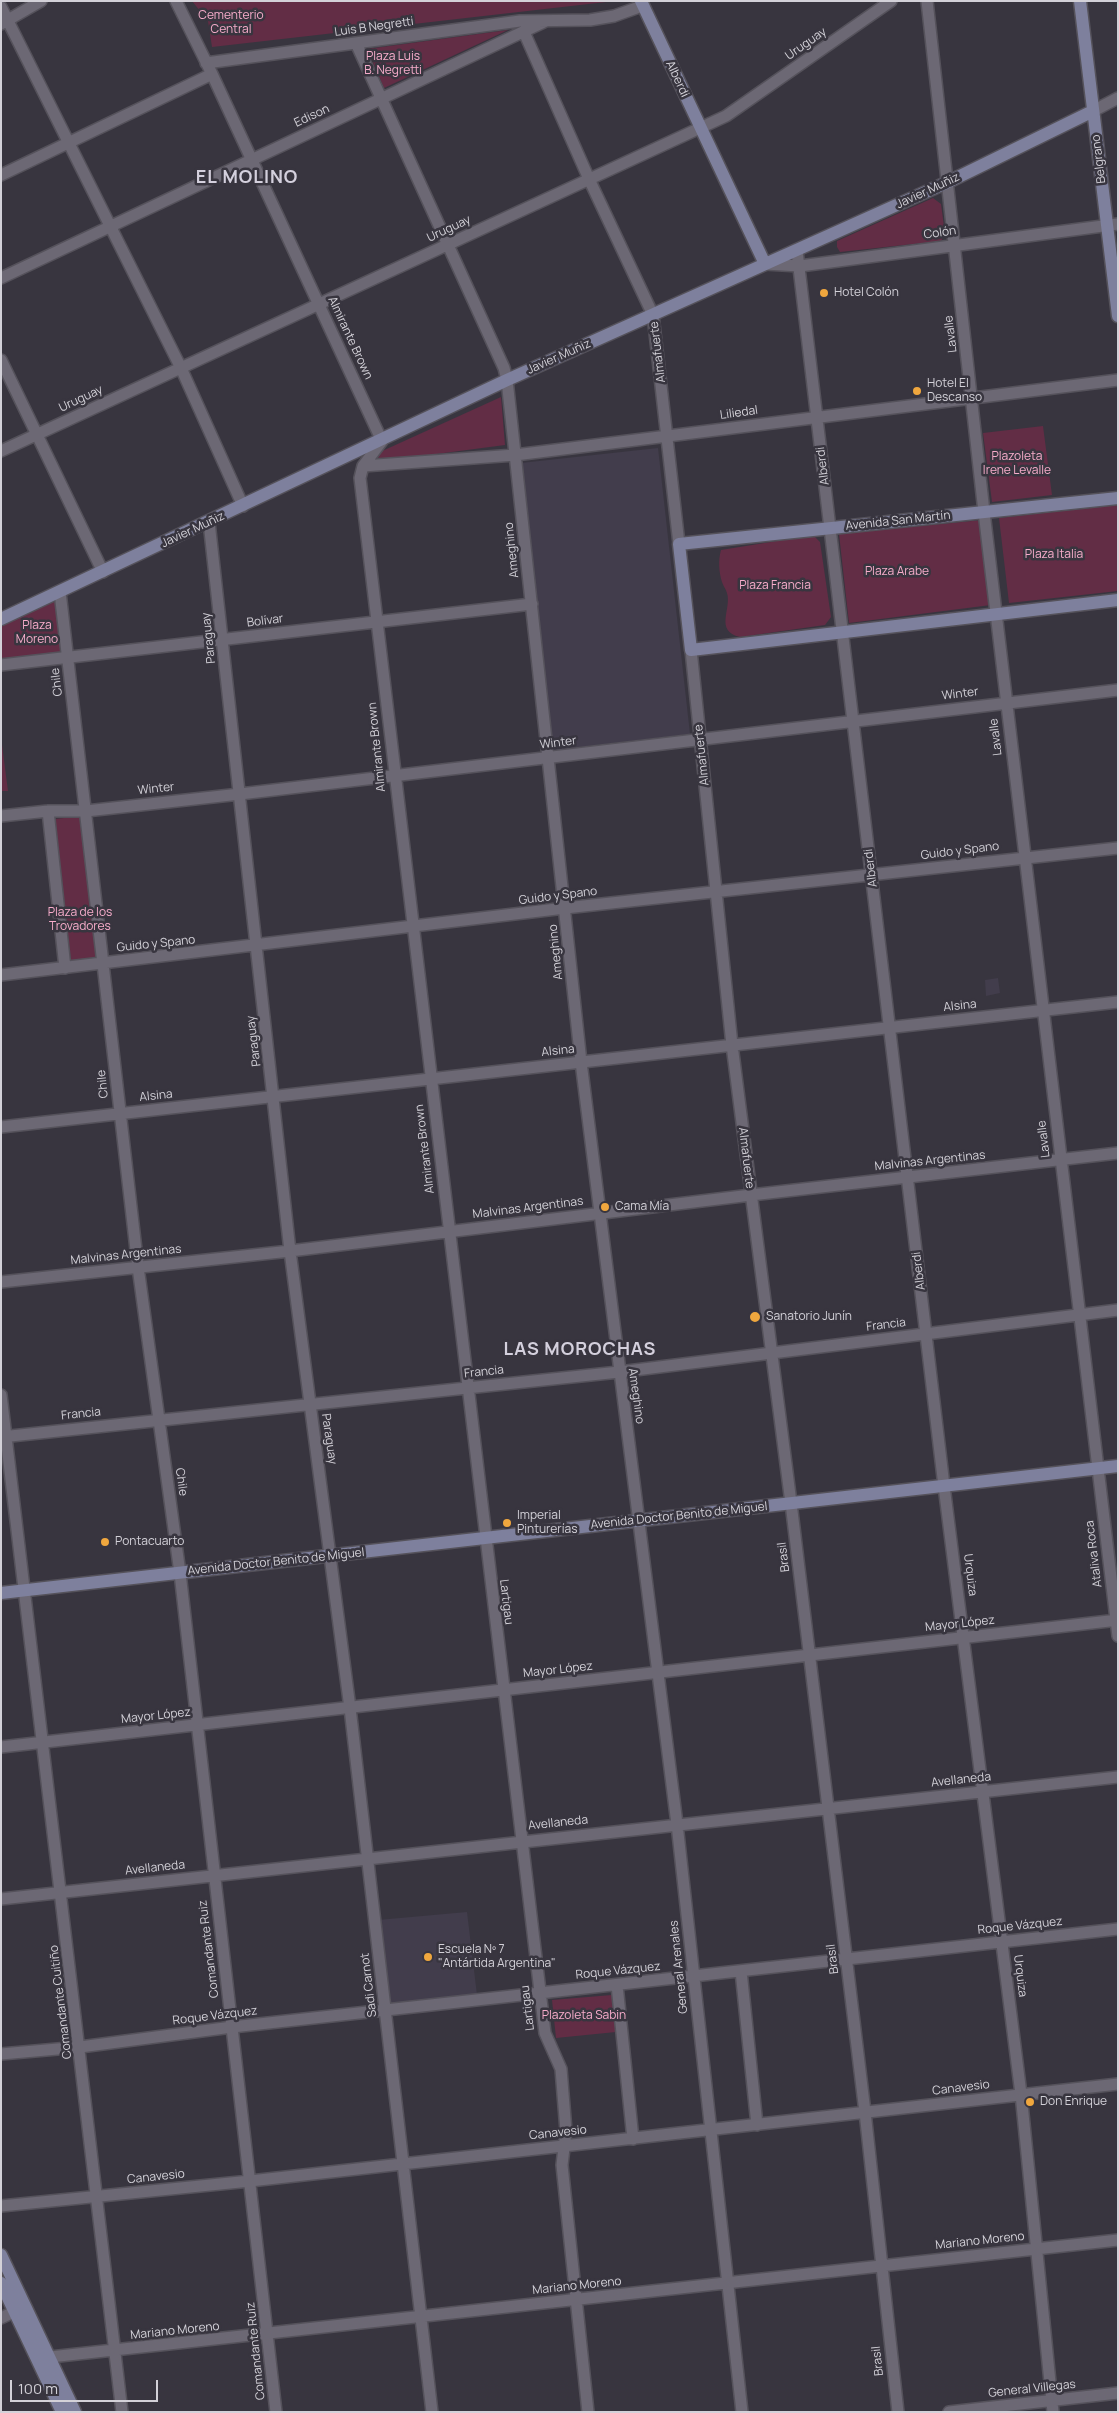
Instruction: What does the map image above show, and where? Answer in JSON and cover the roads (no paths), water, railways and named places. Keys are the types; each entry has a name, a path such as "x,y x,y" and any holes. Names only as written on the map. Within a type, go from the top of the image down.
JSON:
{"main road":[{"name":"Belgrano","path":"1080,1 1093,111 1112,225 1118,316"},
{"name":"Alberdi","path":"642,3 765,264"},
{"name":"Javier Muñiz","path":"1,619 382,441 507,380 948,182 1093,111"},
{"name":"Avenida San Martín","path":"679,544 1118,498"},
{"name":"Almafuerte","path":"679,544 691,650"},
{"path":"691,650 1118,600"},
{"name":"Avenida Doctor Benito de Miguel","path":"1,1593 1118,1466"},
{"path":"1,2255 20,2309 45,2360 75,2412"},
{"path":"1,2283 20,2309"},
{"path":"45,2360 62,2412"}],"street":[{"path":"5,22 41,1"},
{"name":"Uruguay","path":"1,451 700,128 735,110 891,1"},
{"name":"Lavalle","path":"927,1 1006,703 1097,1468"},
{"name":"Edison","path":"1,278 546,21 614,16 642,3"},
{"name":"Almirante Brown","path":"178,4 382,441"},
{"path":"1,7 5,22 69,143 181,368 243,506"},
{"name":"Luis B Negretti","path":"206,63 520,21 546,21"},
{"name":"Almafuerte","path":"524,32 589,179 653,315 679,544"},
{"name":"Ameghino","path":"356,43 446,245 504,368 507,380 581,1062 619,1372 640,1520"},
{"path":"1,175 212,74"},
{"name":"Javier Muñiz","path":"1093,111 1118,98"},
{"name":"Colón","path":"765,264 800,266 1112,225"},
{"name":"Alberdi","path":"797,251 944,1486"},
{"path":"1,360 103,572"},
{"name":"Liliedal","path":"363,466 515,455 1118,380"},
{"path":"363,466 382,441"},
{"name":"Almirante Brown","path":"363,466 360,478 485,1538"},
{"name":"Paraguay","path":"209,522 290,1252 331,1556"},
{"name":"Chile","path":"60,592 138,1267 180,1573"},
{"name":"Bolívar","path":"1,665 532,604"},
{"name":"Almafuerte","path":"691,650 732,1045 791,1503"},
{"name":"Winter","path":"1,816 48,811 86,811 240,794 1118,690"},
{"path":"48,811 65,968"},
{"name":"Guido y Spano","path":"1,975 565,908 1118,848"},
{"name":"Alsina","path":"1,1128 1118,1002"},
{"name":"Malvinas Argentinas","path":"1,1282 290,1252 599,1213 1118,1153"},
{"name":"Francia","path":"4,1436 619,1372 1118,1310"},
{"name":"Comandante Cuitiño","path":"1,1395 4,1436 44,1742 122,2412"},
{"name":"Ataliva Roca","path":"1097,1468 1118,1636"},
{"name":"Urquiza","path":"944,1486 1021,2094 1053,2406"},
{"name":"Brasil","path":"791,1503 865,2112 898,2412"},
{"name":"General Arenales","path":"640,1520 677,1824 742,2412"},
{"name":"Lartigau","path":"485,1538 546,2038 561,2069 566,2131 562,2165 588,2412"},
{"name":"Sadi Carnot","path":"331,1556 432,2412"},
{"name":"Comandante Ruiz","path":"180,1573 276,2412"},
{"name":"Mayor López","path":"1,1747 1117,1620"},
{"name":"Avellaneda","path":"1,1899 1118,1777"},
{"name":"Roque Vázquez","path":"1,2054 80,2047 386,2010 1118,1930"},
{"path":"741,1971 757,2125"},
{"path":"617,1985 633,2139"},
{"name":"Canavesio","path":"1,2206 250,2181 1118,2084"},
{"name":"Mariano Moreno","path":"45,2360 1118,2240"},
{"path":"1,2318 20,2309"},
{"name":"General Villegas","path":"949,2412 1053,2406 1118,2394"}],"place":[{"name":"Hotel Colón","path":"824,293"},
{"name":"Hotel El Descanso","path":"917,391"},
{"name":"Cama Mía","path":"605,1207"},
{"name":"Sanatorio Junín","path":"755,1317"},
{"name":"Imperial Pinturerías","path":"507,1523"},
{"name":"Pontacuarto","path":"105,1542"},
{"name":"Escuela Nº 7 \"Antártida Argentina\"","path":"428,1957"},
{"name":"Don Enrique","path":"1030,2102"}],"district":[{"name":"EL MOLINO","path":"247,178"},
{"name":"LAS MOROCHAS","path":"580,1350"}],"park label":[{"name":"Cementerio Central","path":"231,23"},
{"name":"Plaza Luis B. Negretti","path":"393,64"},
{"name":"Plazoleta Irene Levalle","path":"1017,464"},
{"name":"Plaza Italia","path":"1054,555"},
{"name":"Plaza Arabe","path":"897,572"},
{"name":"Plaza Francia","path":"775,586"},
{"name":"Plaza Moreno","path":"37,633"},
{"name":"Plaza de los Trovadores","path":"80,920"},
{"name":"Plazoleta Sabin","path":"584,2016"}]}
